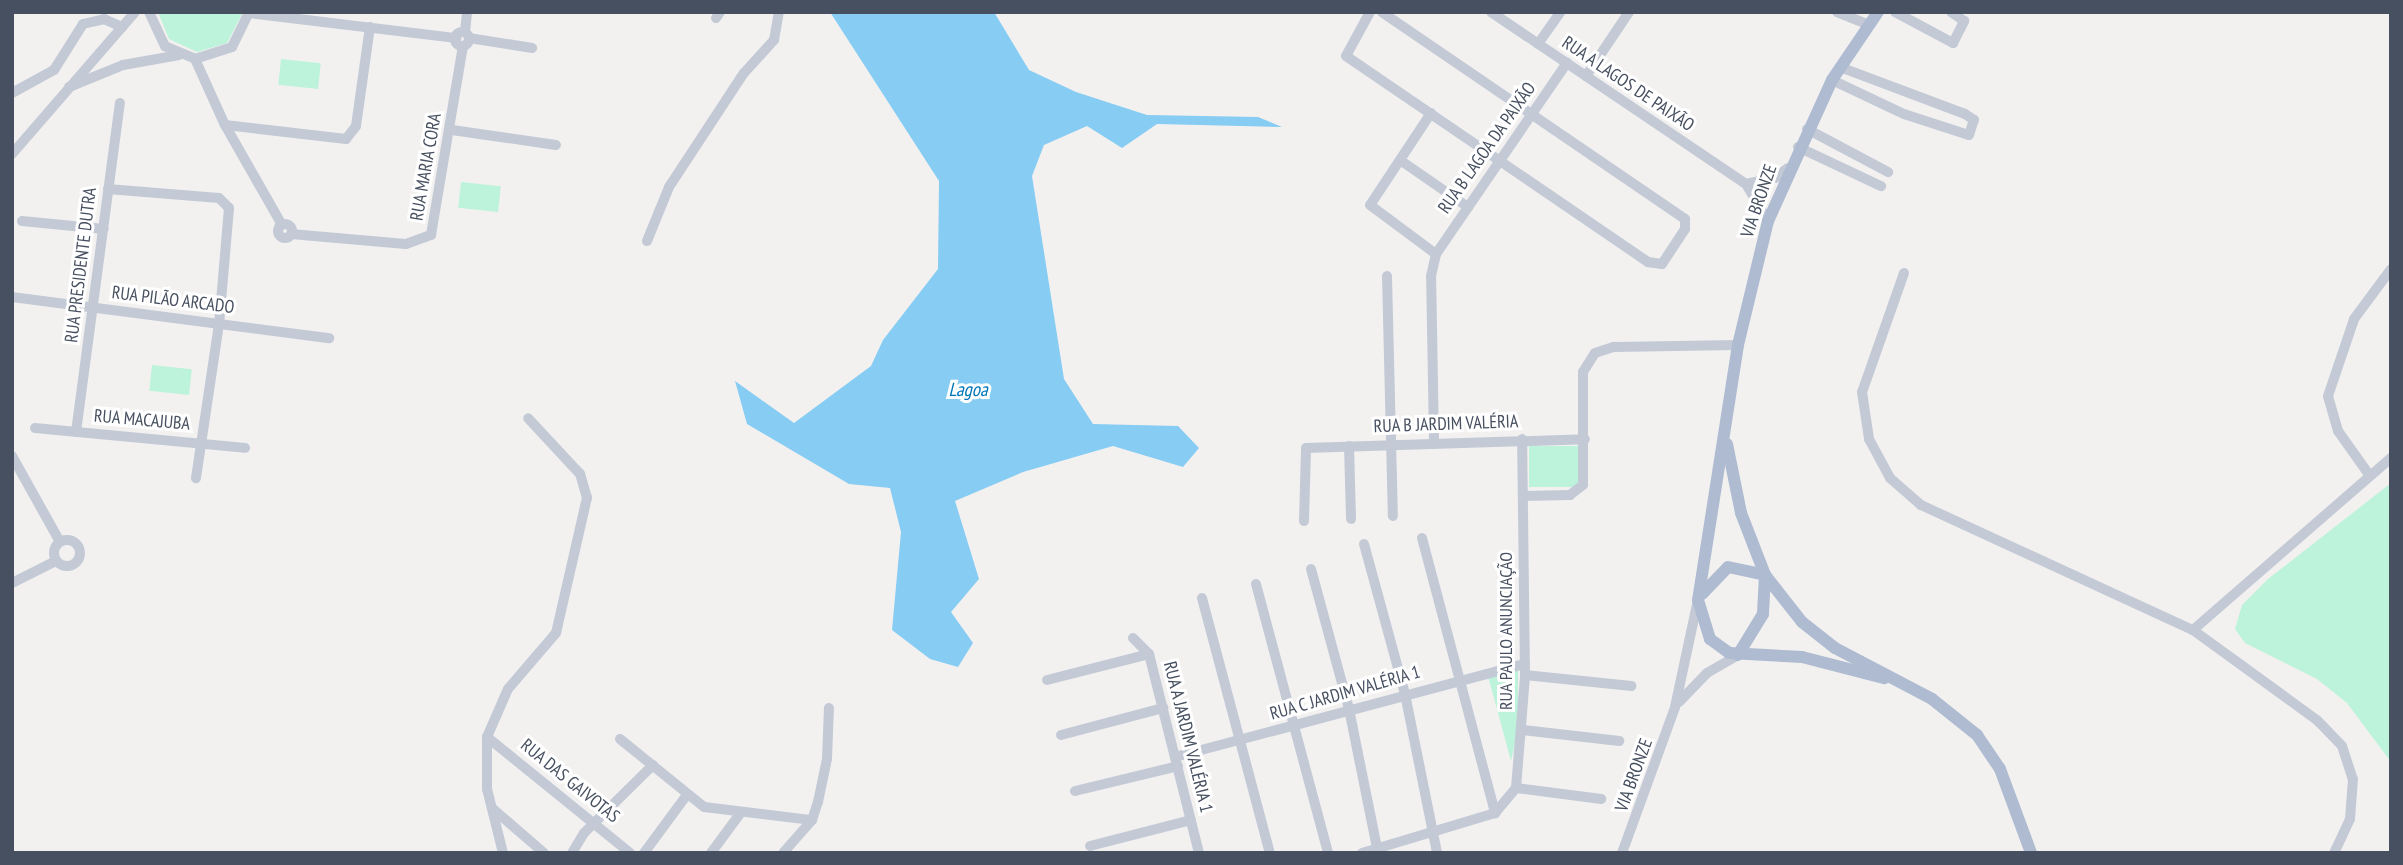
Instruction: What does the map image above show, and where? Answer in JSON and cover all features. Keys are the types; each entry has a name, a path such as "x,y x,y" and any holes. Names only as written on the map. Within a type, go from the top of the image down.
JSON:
{"main road":[{"name":"VIA BRONZE","path":"1698,600 1738,345 1768,221 1788,168 1832,80 1878,12"},
{"path":"1726,423 1741,513 1765,575 1802,622 1884,678"},
{"path":"1765,575 1728,567 1698,600 1710,639 1738,655 1802,657 1884,678 1932,699 1976,735 2000,769 2031,853"},
{"path":"1738,655 1763,614 1765,575"}],"street":[{"path":"12,154 66,88 135,12"},
{"path":"149,12 155,33 179,55"},
{"path":"66,88 123,65 179,55 195,59 232,47 250,12 340,17 370,27 533,48"},
{"name":"RUA MARIA CORA","path":"225,125 282,225 290,226 291,234 406,244 424,240 436,225 452,130 467,12"},
{"path":"647,241 669,187 744,74 774,40 779,12"},
{"path":"1370,12 1344,51 1356,63 1657,266 1687,223 1381,12"},
{"name":"RUA A LAGOS DE PAIXÃO","path":"1491,12 1746,184 1768,221"},
{"path":"1538,44 1560,12"},
{"path":"1586,76 1629,12"},
{"path":"1837,12 1868,25"},
{"path":"1895,12 1951,43 1956,15"},
{"path":"12,93 54,70 83,24 104,19 122,27"},
{"path":"195,59 225,125 346,139 356,126 370,27"},
{"name":"RUA B LAGOA DA PAIXÃO","path":"1436,254 1567,63"},
{"path":"1832,80 1963,137 1971,129 1974,119 1957,110 1840,67"},
{"name":"RUA PRESIDENTE DUTRA","path":"76,432 120,103"},
{"path":"1431,113 1371,202 1377,213 1436,254 1431,276 1434,442"},
{"path":"1807,129 1888,172"},
{"path":"452,130 556,145"},
{"path":"1798,147 1881,186"},
{"path":"1400,160 1468,207"},
{"path":"1746,184 1775,178 1788,168"},
{"path":"108,189 219,198 229,212 219,324 195,478"},
{"path":"22,221 104,229"},
{"path":"2370,476 2338,430 2328,396 2354,318 2391,269"},
{"path":"1904,273 1874,347 1862,391 1869,439 1890,478 1921,505 2193,630 2280,691 2342,746 2350,764 2353,799 2334,853"},
{"path":"1387,276 1394,516"},
{"name":"RUA PILÃO ARCADO","path":"12,297 330,338"},
{"path":"1523,496 1570,495 1585,479 1583,372 1595,354 1614,347 1738,345"},
{"path":"503,853 485,773 487,737 508,689 556,633 587,498 580,474 527,418"},
{"name":"RUA MACAJUBA","path":"36,428 245,448"},
{"name":"RUA PAULO ANUNCIAÇÃO","path":"1516,788 1523,730 1525,669 1522,439"},
{"name":"RUA B JARDIM VALÉRIA","path":"1304,521 1303,453 1309,447 1585,439"},
{"path":"1349,446 1351,519"},
{"path":"12,456 60,542"},
{"path":"2193,630 2391,458"},
{"path":"1422,538 1495,813"},
{"path":"12,583 56,561 71,566 79,559 76,544 60,542"},
{"path":"56,561 54,551 60,542"},
{"path":"1364,544 1405,694 1437,853"},
{"path":"1311,569 1349,709 1378,851"},
{"path":"1256,584 1328,853"},
{"path":"1202,598 1270,853"},
{"path":"1675,707 1698,600"},
{"name":"RUA A JARDIM VALÉRIA 1","path":"1133,638 1149,654 1199,853"},
{"path":"1047,680 1149,654"},
{"path":"1675,707 1693,684 1738,655"},
{"name":"RUA C JARDIM VALÉRIA 1","path":"1074,791 1459,679 1525,669 1631,686"},
{"name":"VIA BRONZE","path":"1622,853 1675,707"},
{"path":"783,853 811,820 824,782 829,708"},
{"path":"1060,735 1163,708"},
{"path":"1523,730 1619,741"},
{"name":"RUA DAS GAIVOTAS","path":"487,737 630,853"},
{"path":"620,739 687,796 712,810 739,815 811,820"},
{"path":"572,853 584,833 596,825 653,765"},
{"path":"1362,853 1378,851 1495,813 1516,788 1601,799"},
{"path":"644,853 687,796"},
{"path":"493,809 544,853"},
{"path":"711,853 739,815"},
{"path":"1090,846 1191,820"}],"green space":[{"path":"158,12 243,12 227,43 197,52 169,39"},
{"path":"281,59 321,63 318,89 278,85"},
{"path":"461,182 501,186 498,212 458,208"},
{"path":"152,365 192,369 189,395 149,391"},
{"path":"1529,446 1580,446 1580,487 1529,487"},
{"path":"2391,483 2391,762 2347,703 2317,679 2245,643 2235,629 2242,605 2268,579"},
{"path":"1518,669 1518,730 1511,761 1488,676"}],"water":[{"name":"Lagoa","path":"830,12 994,12 1029,70 1076,92 1147,115 1258,117 1282,127 1157,124 1122,148 1087,126 1044,145 1032,176 1064,379 1093,424 1178,426 1199,448 1183,467 1113,446 1023,472 955,501 979,579 951,612 973,643 958,667 930,659 892,630 901,532 890,488 849,484 747,424 735,381 794,423 871,366 883,340 938,269 939,181"}]}
